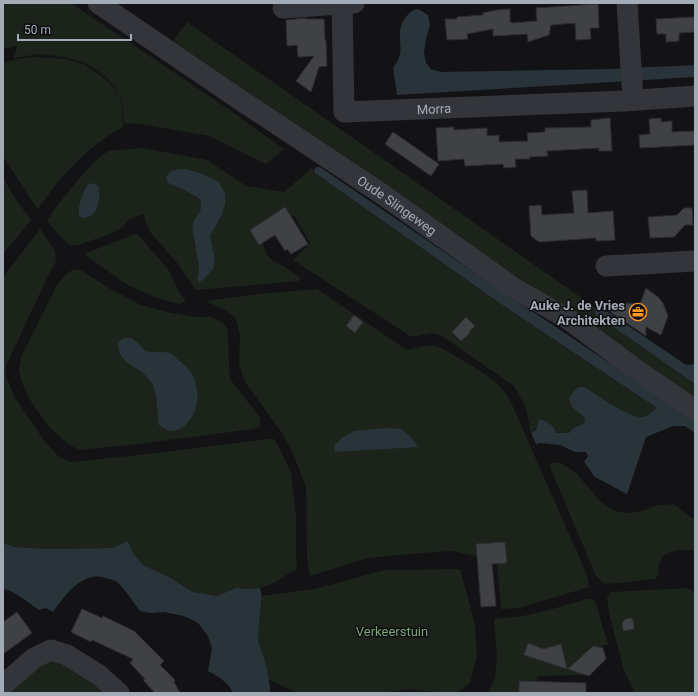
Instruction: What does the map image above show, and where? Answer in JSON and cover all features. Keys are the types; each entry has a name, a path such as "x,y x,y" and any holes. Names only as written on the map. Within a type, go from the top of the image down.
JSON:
{"street":[{"name":"Oude Slingeweg","path":"98,3 382,194 514,288 568,319 638,371 695,410"},
{"name":"Morra","path":"283,8 348,3 344,112 632,93 695,96"},
{"path":"627,3 632,93"},
{"path":"606,266 695,261"},
{"path":"3,685 34,658 51,650 67,655 100,675 119,693"}],"green space":[{"path":"3,3 71,3 227,108 284,149 266,164 209,136 140,124 124,123 122,101 119,95 122,105 123,127 98,143 76,162 50,192 38,209 3,156 3,63 16,59 32,57 65,59 84,64 108,81 118,93 106,77 86,63 64,57 39,54 14,58 17,46 3,49"},
{"path":"187,22 596,308 596,314 695,384 695,399 173,41"},
{"path":"142,148 207,160 246,186 284,192 312,168 315,173 501,304 657,408 643,417 637,417 621,410 581,386 572,407 585,418 584,423 569,433 555,433 553,426 544,420 531,433 526,408 514,386 442,336 432,333 410,336 293,260 310,243 294,215 267,228 262,233 263,244 267,255 273,261 301,278 298,281 196,290 178,264 150,232 143,214 129,219 123,227 113,233 78,245 70,246 47,221 76,182 97,159 108,151","holes":["186,169 203,174 219,182 214,228 210,237 215,260 197,279 199,269 192,226 201,209 201,201 182,189 168,183"]},
{"path":"3,178 31,220 3,254"},
{"path":"40,229 55,251 56,262 6,366 7,378 14,396 43,439 59,457 71,462 274,439 291,473 296,516 297,570 291,572 276,582 260,588 236,588 217,596 193,592 169,577 143,565 133,553 128,541 112,548 50,549 14,547 3,543 3,277"},
{"path":"135,234 139,236 168,269 178,290 186,302 179,304 154,297 126,284 84,254"},
{"path":"73,270 81,270 107,287 141,305 167,312 196,317 211,317 222,322 227,328 230,379 259,416 260,427 138,444 79,450 68,444 48,426 28,397 21,380 19,369 21,357 58,283 67,273","holes":["138,343 145,351 151,353 168,353 158,424 158,405 152,382 144,374 123,359"]},
{"path":"317,289 407,350 425,346 438,347 479,370 499,386 510,400 587,575 589,587 519,608 501,609 496,555 476,556 451,551 368,558 310,576 307,557 306,487 294,456 282,433 245,382 239,365 240,336 235,317 223,309 206,301 259,294"},
{"path":"552,463 561,463 575,472 601,502 615,511 629,513 642,511 658,505 673,504 695,520 695,550 675,551 666,554 660,561 658,575 655,579 608,584 603,583 596,576 549,465"},
{"name":"Verkeerstuin","path":"460,569 475,624 477,656 470,683 457,693 408,689 382,693 297,693 268,679 258,641 258,624 262,596 315,589 384,570"},
{"path":"688,588 695,593 695,693 635,693 624,671 609,613 607,598 610,592"},
{"path":"591,599 596,602 608,644 590,650 592,675 537,676 536,693 488,693 495,678 497,657 494,619 523,616"},
{"path":"52,658 114,693 3,693"}],"shaded area":[{"path":"418,9 428,15 430,25 424,53 426,63 431,69 441,72 611,69 695,65 695,77 397,95 393,67 398,61 400,54 400,30 406,16 412,11"},
{"path":"316,167 320,167 695,421 695,433 685,426 673,426 646,437 627,494 595,477 584,462 588,456 586,452 575,452 560,445 536,444 531,433 536,430 539,420 544,420 553,426 556,433 569,433 572,429 584,423 585,418 572,407 569,399 576,389 580,387 586,388 622,411 637,417 643,417 657,408 501,304 315,173 314,170"},
{"path":"186,169 203,174 219,182 225,194 225,204 222,214 210,236 215,260 213,269 203,280 199,282 197,279 199,269 192,226 201,208 200,199 168,183 166,177 173,171"},
{"path":"94,183 99,187 98,206 93,214 84,218 79,216 81,200 87,185"},
{"path":"599,306 686,365 695,364 695,384 595,314 596,308"},
{"path":"124,338 131,338 145,351 170,353 192,374 197,390 197,403 193,415 180,429 169,431 158,424 157,403 152,383 146,376 128,363 121,355 118,342"},
{"path":"387,428 401,429 411,437 418,447 335,452 334,446 342,438 354,431"},
{"path":"128,541 133,553 143,565 169,577 193,592 217,596 236,588 260,588 262,596 258,640 266,665 270,693 233,693 223,680 208,671 212,648 208,636 198,623 184,616 164,612 151,613 140,611 117,582 106,578 97,577 82,581 69,592 53,612 46,608 39,610 17,595 3,589 3,543 14,547 50,549 112,548"}],"building":[{"path":"598,4 599,28 590,28 591,39 576,40 575,23 551,25 549,35 528,42 527,34 493,36 493,29 467,34 468,39 447,40 445,19 457,19 457,17 483,15 483,13 496,10 510,9 510,22 512,23 537,21 536,8"},
{"path":"695,17 695,32 679,33 679,41 666,42 666,34 657,34 656,19"},
{"path":"306,18 324,19 326,40 327,66 319,67 311,92 296,81 314,56 298,57 297,45 287,46 286,20"},
{"path":"610,118 612,151 599,151 599,148 547,151 548,156 530,157 530,159 515,159 516,167 504,168 503,164 465,166 464,159 438,161 436,128 454,127 454,130 487,128 487,136 499,135 499,142 528,141 527,133 545,132 545,128 591,127 591,120"},
{"path":"661,118 661,122 672,121 672,132 695,131 695,145 640,148 639,135 650,134 649,119"},
{"path":"393,132 439,164 431,176 385,144"},
{"path":"587,190 588,213 613,211 615,240 596,241 596,238 539,242 531,236 529,206 541,205 542,215 574,213 572,191"},
{"path":"285,207 308,244 291,254 287,249 285,251 275,235 259,245 250,230"},
{"path":"684,208 692,208 693,225 685,225 674,237 650,238 648,217 677,215"},
{"name":"Auke J. de Vries Architekten","path":"646,288 663,303 668,316 661,335 646,327 646,336 606,309 624,308 625,303 640,304"},
{"path":"354,315 363,322 355,333 346,326"},
{"path":"466,317 475,326 461,341 452,332"},
{"path":"505,542 507,563 492,564 496,606 481,607 476,544"},
{"path":"82,609 102,618 103,616 134,631 164,661 160,665 175,680 174,682 180,693 155,693 143,680 145,679 130,663 133,659 71,632"},
{"path":"17,612 32,633 3,654 3,622"},
{"path":"632,618 634,629 623,631 622,624 625,619"},
{"path":"528,643 543,649 561,644 567,669 524,655"},
{"path":"593,646 603,648 606,659 589,676 568,669"},
{"path":"519,681 586,683 586,693 519,693"}],"place":[{"name":"Auke J. de Vries Architekten","path":"638,312"}]}
